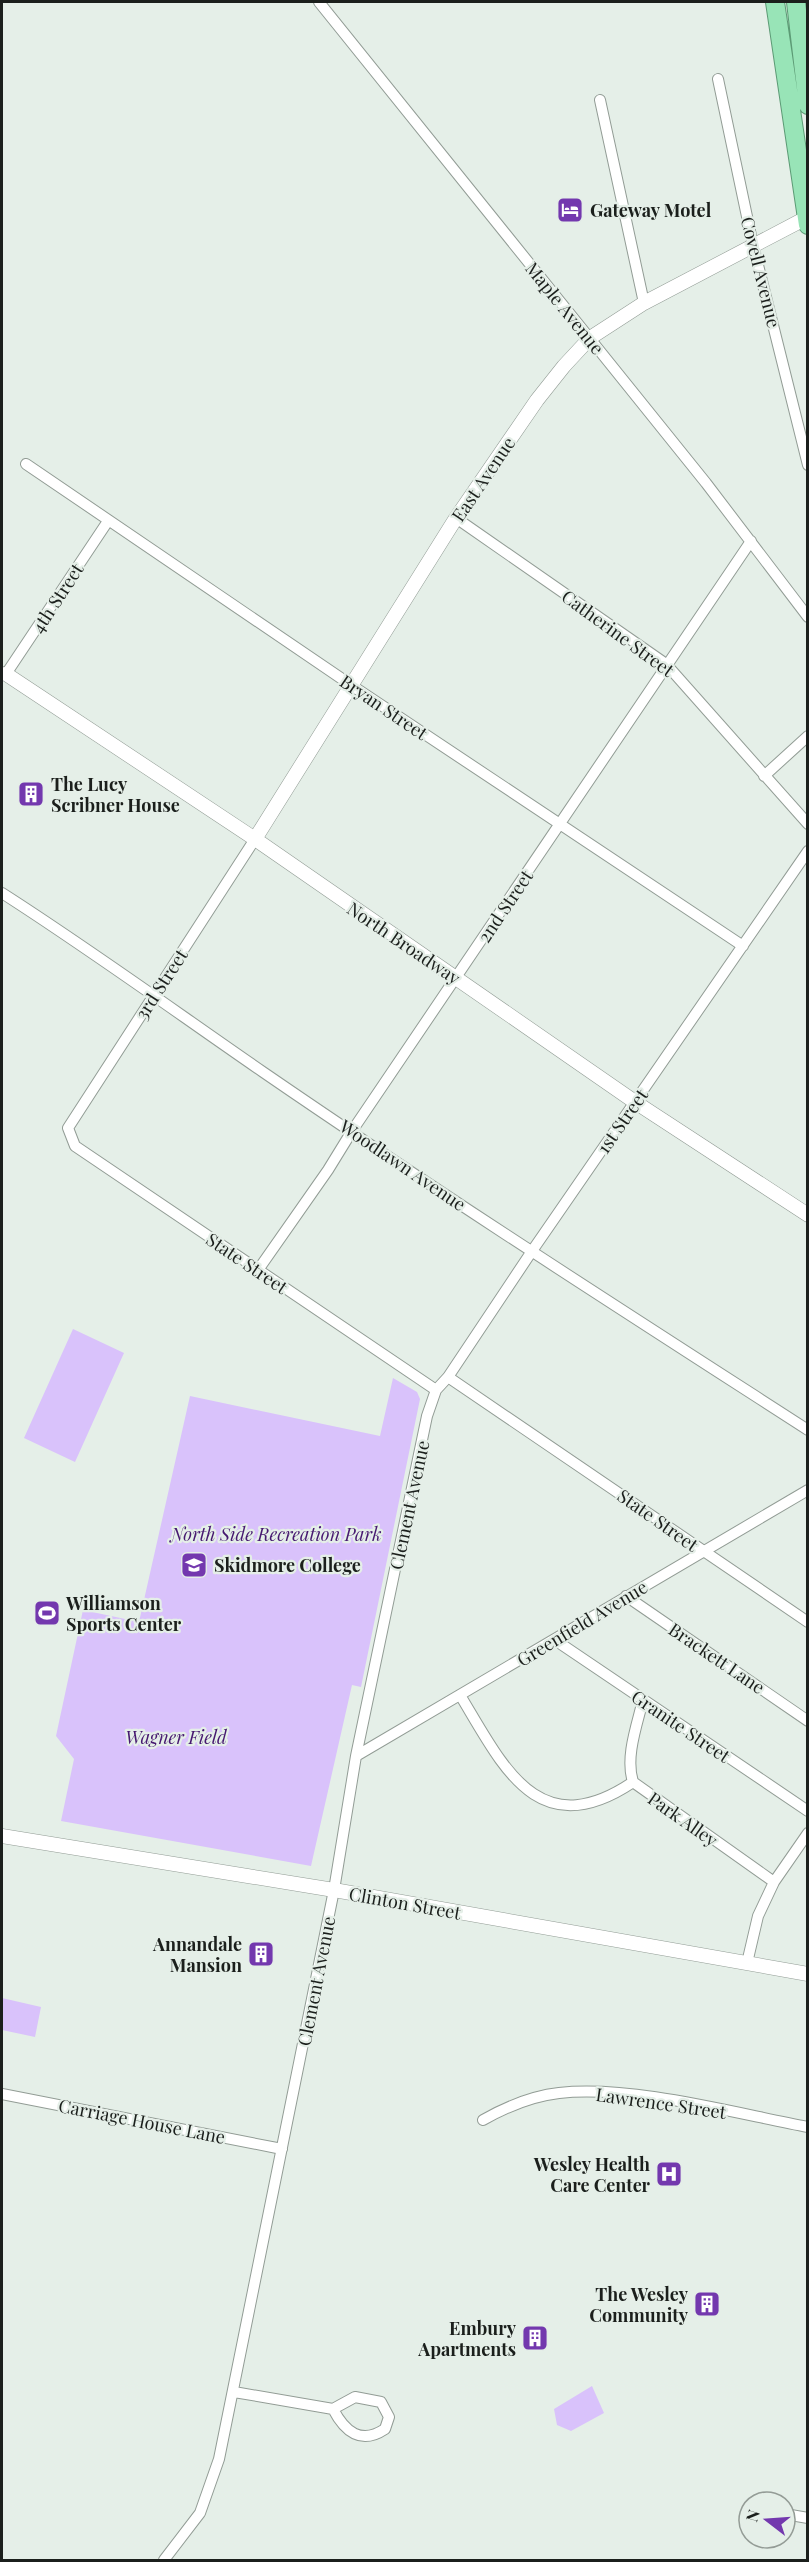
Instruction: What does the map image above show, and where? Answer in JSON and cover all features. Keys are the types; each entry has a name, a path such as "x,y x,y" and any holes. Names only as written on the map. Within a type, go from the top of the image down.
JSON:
{"highway":[{"path":"775,2 807,220"},
{"path":"796,2 807,105"}],"street":[{"name":"Maple Avenue","path":"319,2 590,338 807,617"},
{"name":"Covell Avenue","path":"718,79 753,245 807,465"},
{"path":"600,100 644,303"},
{"name":"East Avenue","path":"255,839 456,518 537,400 590,338 644,303 753,245 807,220"},
{"name":"Bryan Street","path":"26,464 351,685 743,946"},
{"name":"Catherine Street","path":"456,518 666,664 687,685 807,824"},
{"name":"4th Street","path":"4,673 108,521"},
{"name":"2nd Street","path":"258,1270 328,1170 750,541"},
{"name":"North Broadway","path":"4,673 255,839 635,1102 807,1215"},
{"path":"764,776 807,736"},
{"name":"3rd Street","path":"68,1128 255,839"},
{"name":"1st Street","path":"436,1390 448,1377 807,852"},
{"name":"Woodlawn Avenue","path":"2,893 154,994 262,1071 807,1431"},
{"name":"State Street","path":"68,1128 75,1146 436,1390"},
{"name":"State Street","path":"448,1377 807,1622"},
{"name":"Clement Avenue","path":"164,2560 189,2530 208,2494 219,2459 334,1890 356,1756 427,1416 436,1390"},
{"name":"Greenfield Avenue","path":"356,1756 807,1490"},
{"name":"Brackett Lane","path":"626,1596 807,1720"},
{"name":"Granite Street","path":"555,1640 807,1811"},
{"path":"460,1695 509,1775 527,1792 551,1801 575,1805 598,1801 633,1782"},
{"name":"Park Alley","path":"643,1700 633,1745 630,1774 633,1782 774,1882"},
{"path":"747,1964 758,1916 774,1882 807,1833"},
{"name":"Clinton Street","path":"2,1836 334,1890 807,1974"},
{"name":"Lawrence Street","path":"483,2120 511,2105 539,2097 559,2093 608,2093 807,2127"},
{"name":"Carriage House Lane","path":"2,2094 282,2149"},
{"path":"234,2392 333,2409 355,2397 373,2399 381,2403 389,2417 384,2429 368,2437 360,2438 346,2428 333,2409"}],"green space":[{"path":"73,1329 124,1353 75,1462 24,1438"},
{"name":"Skidmore College","path":"393,1378 417,1392 420,1399 361,1687 352,1685 311,1866 61,1821 74,1759 56,1736 83,1610 139,1622 190,1396 380,1436"},
{"path":"2,1998 41,2007 35,2037 2,2030"},
{"path":"592,2386 604,2413 571,2431 557,2425 554,2409"}],"place":[{"name":"Gateway Motel","path":"570,210"},
{"name":"The Lucy Scribner House","path":"31,794"},
{"name":"Skidmore College","path":"194,1565"},
{"name":"Williamson Sports Center","path":"47,1613"},
{"name":"Annandale Mansion","path":"261,1954"},
{"name":"Wesley Health Care Center","path":"669,2174"},
{"name":"The Wesley Community","path":"707,2304"},
{"name":"Embury Apartments","path":"535,2338"}],"park label":[{"name":"North Side Recreation Park","path":"276,1534"},
{"name":"Wagner Field","path":"176,1737"}]}
